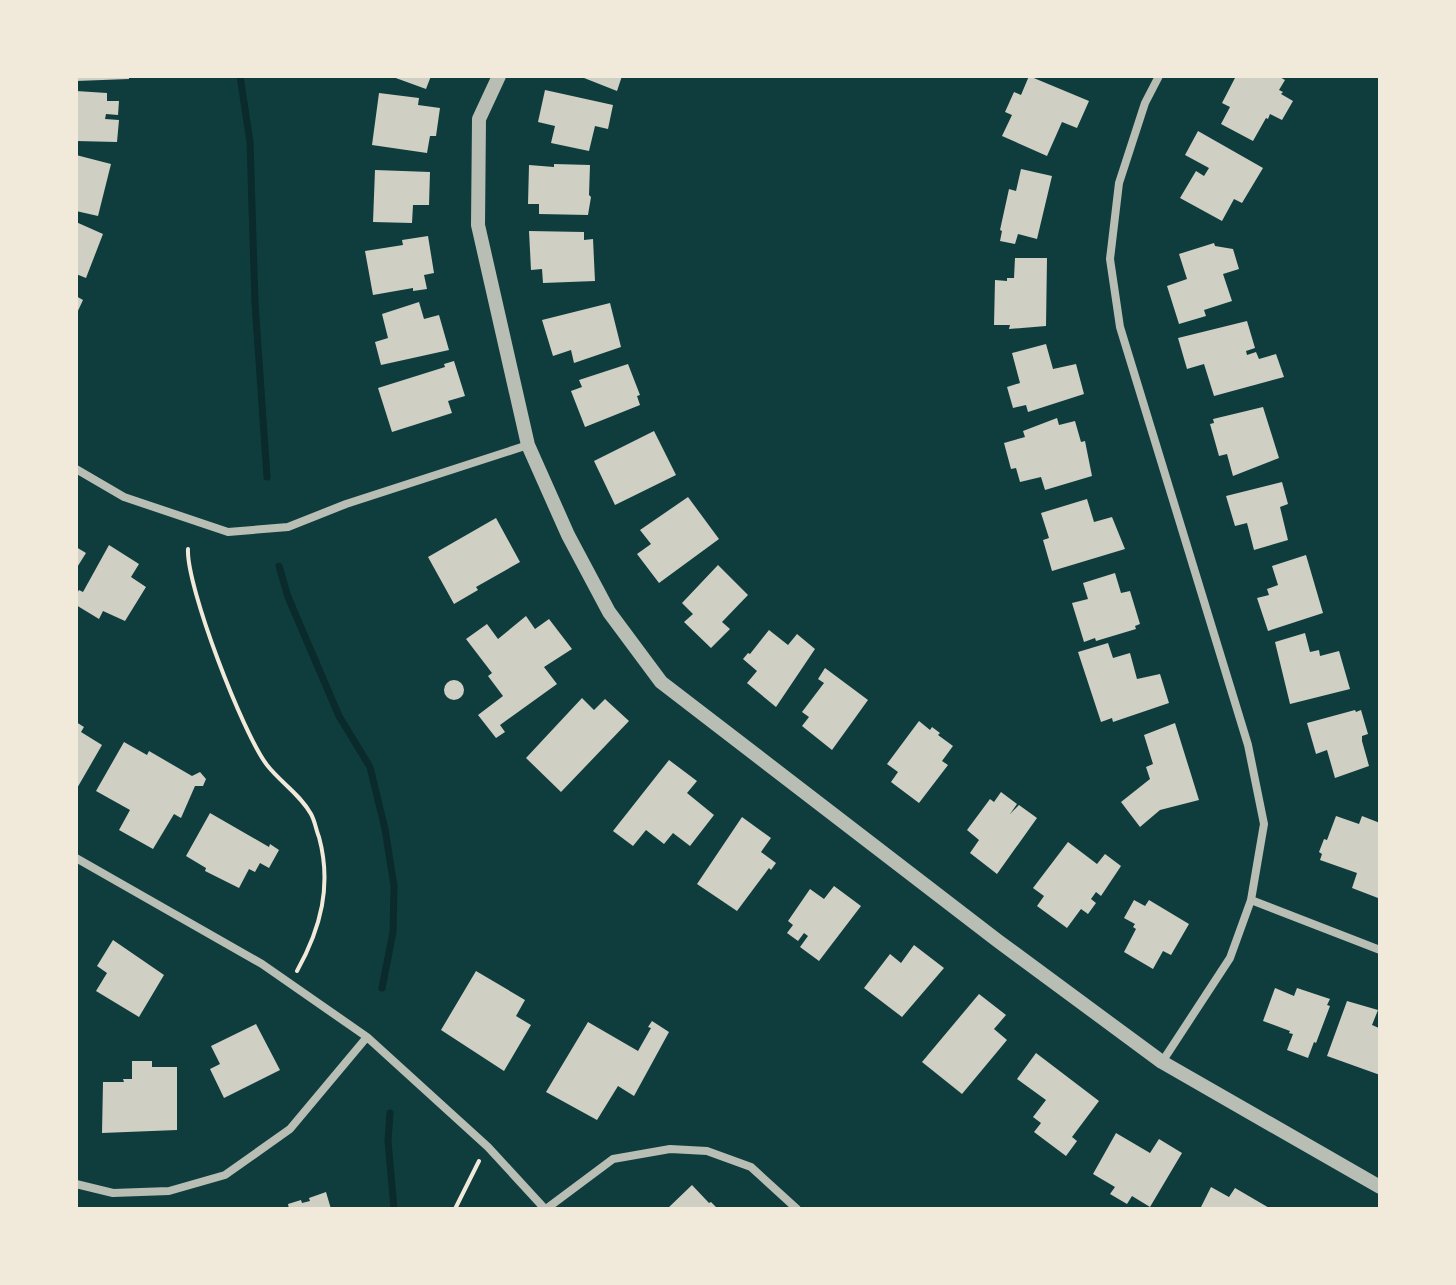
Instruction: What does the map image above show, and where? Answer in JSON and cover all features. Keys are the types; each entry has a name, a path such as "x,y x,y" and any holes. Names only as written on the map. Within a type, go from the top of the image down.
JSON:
{"street":[{"path":"499,76 479,119 478,225 528,445 568,535 609,612 661,682 998,941 1162,1062 1380,1187"},
{"path":"1159,76 1145,103 1119,183 1110,259 1120,327 1248,745 1264,824 1251,900 1230,958 1162,1062"},
{"path":"76,469 124,497 228,532 288,527 346,504 528,445"},
{"path":"76,858 262,964 367,1037 488,1147 546,1209 613,1159 670,1149 707,1151 751,1167 797,1209"},
{"path":"1251,900 1380,950"},
{"path":"76,1184 113,1193 169,1191 225,1175 290,1129 367,1037"}],"path":[{"path":"188,549 187,562 195,591 252,740 267,765 295,792 313,816 323,854 326,875 323,907 313,939 289,983"},
{"path":"455,1209 488,1147"}],"building":[{"path":"76,76 129,76 129,79 76,81"},
{"path":"393,76 431,76 426,89 393,77"},
{"path":"579,76 622,76 617,91"},
{"path":"1029,76 1089,101 1077,128 1062,122 1047,156 1002,136 1012,115 1005,112 1014,92 1021,95"},
{"path":"1236,76 1278,76 1285,80 1279,90 1283,92 1281,94 1293,101 1282,120 1270,114 1266,118 1253,141 1221,124 1230,107 1222,103"},
{"path":"545,90 613,105 608,129 595,126 589,151 551,143 555,126 538,122"},
{"path":"76,91 107,93 107,101 119,101 118,115 106,114 105,119 119,120 117,142 76,141"},
{"path":"379,93 419,98 418,105 440,108 436,136 430,136 427,153 372,145"},
{"path":"1198,131 1263,168 1242,203 1234,199 1222,221 1180,198 1196,171 1204,176 1209,168 1185,155"},
{"path":"76,155 111,164 98,216 76,211"},
{"path":"554,164 590,165 588,215 539,214 539,204 528,204 529,165 554,167"},
{"path":"1021,169 1052,176 1037,239 1018,234 1015,244 1000,241 1000,230 1009,189 1016,191"},
{"path":"375,170 430,172 429,205 413,205 412,223 373,222"},
{"path":"76,222 103,234 86,278 76,274"},
{"path":"529,231 584,232 584,240 593,239 595,281 543,283 542,269 531,270"},
{"path":"428,236 434,273 424,275 427,289 413,291 413,288 373,295 365,251 403,245 402,240"},
{"path":"1214,243 1215,246 1233,249 1239,269 1223,274 1232,301 1204,310 1206,316 1179,324 1167,286 1187,279 1179,254"},
{"path":"1015,258 1047,258 1046,326 1009,329 1010,325 994,325 995,280 1014,278"},
{"path":"76,296 83,300 76,315"},
{"path":"419,302 424,319 439,315 449,350 381,365 375,342 388,338 382,314"},
{"path":"610,303 621,347 574,363 571,350 553,356 542,320"},
{"path":"1247,321 1255,348 1246,351 1247,355 1256,352 1259,359 1276,354 1284,377 1214,396 1204,364 1187,369 1178,338"},
{"path":"1046,344 1053,369 1076,364 1084,394 1028,412 1026,405 1013,408 1007,387 1020,383 1012,353"},
{"path":"454,361 465,396 448,401 452,413 392,432 378,388 445,367 444,364"},
{"path":"628,364 640,395 637,396 640,405 585,427 571,391 582,387 579,380"},
{"path":"1263,407 1279,458 1233,476 1227,454 1219,456 1210,424 1214,423 1213,419"},
{"path":"1057,418 1059,425 1075,421 1081,442 1085,441 1092,476 1045,490 1041,477 1020,482 1016,468 1011,469 1004,443 1025,437 1023,431"},
{"path":"654,431 676,475 615,505 594,461"},
{"path":"1282,482 1288,504 1280,507 1288,540 1254,550 1247,523 1235,526 1226,496"},
{"path":"688,497 719,539 659,583 637,554 651,544 640,530"},
{"path":"1087,499 1094,522 1112,517 1125,549 1052,571 1043,540 1049,538 1041,513"},
{"path":"496,518 520,562 476,587 478,590 454,604 428,557"},
{"path":"109,545 139,564 131,577 146,587 125,621 103,611 99,619 76,605 76,595 79,590 83,592"},
{"path":"76,547 86,553 76,569"},
{"path":"1306,555 1323,613 1268,631 1257,598 1269,595 1267,589 1278,585 1272,566"},
{"path":"718,565 748,595 722,622 730,629 711,648 684,622 693,614 682,603"},
{"path":"1115,573 1121,593 1130,591 1140,624 1135,626 1136,629 1084,642 1072,603 1088,599 1083,583"},
{"path":"526,616 535,629 549,619 572,649 544,667 557,684 500,725 505,732 496,738 478,715 503,696 488,676 492,673 466,639 487,624 498,639"},
{"path":"769,630 788,645 797,634 815,649 776,707 747,683 757,671 743,659"},
{"path":"1305,633 1310,652 1319,650 1320,656 1339,651 1350,689 1290,704 1275,642"},
{"path":"1108,643 1113,658 1130,653 1137,679 1160,674 1169,703 1113,722 1112,718 1101,722 1078,652"},
{"path":"825,668 868,700 832,750 802,726 809,717 802,712 824,683 818,679"},
{"path":"454,680 461,683 464,690 461,697 454,700 447,697 444,690 447,683"},
{"path":"582,698 594,710 605,699 629,721 561,792 526,758"},
{"path":"1361,710 1368,734 1362,736 1362,741 1369,766 1335,778 1327,750 1316,754 1307,723"},
{"path":"919,721 930,730 932,727 953,746 942,761 948,765 919,803 891,782 898,772 887,764"},
{"path":"76,722 84,727 81,732 102,745 76,790"},
{"path":"1175,723 1199,800 1160,810 1140,827 1121,802 1150,779 1146,767 1153,764 1144,735"},
{"path":"124,742 147,755 149,751 192,776 200,772 206,779 203,786 195,786 181,818 174,814 153,849 119,830 130,810 96,791"},
{"path":"669,760 697,781 687,793 714,815 690,846 673,833 664,844 646,830 633,846 613,831"},
{"path":"1001,792 1017,804 1010,814 1019,805 1037,818 997,874 970,853 979,840 967,830 990,799 994,802"},
{"path":"210,813 279,850 269,868 260,863 255,872 249,869 239,888 205,871 206,868 186,856"},
{"path":"1336,816 1359,824 1362,816 1380,823 1378,898 1352,888 1357,873 1320,860 1322,854 1319,852"},
{"path":"742,817 771,838 761,852 776,863 737,911 697,884"},
{"path":"1068,842 1097,864 1105,854 1121,866 1101,896 1096,892 1091,899 1096,903 1088,914 1081,909 1067,928 1037,906 1044,896 1033,888"},
{"path":"834,886 861,906 819,961 800,947 808,936 804,933 798,941 787,933 793,925 788,921 810,889 824,899"},
{"path":"1134,900 1145,906 1149,900 1189,924 1171,955 1163,951 1153,969 1124,952 1136,929 1133,927 1135,924 1124,918"},
{"path":"113,940 164,975 139,1017 96,991 107,973 97,966"},
{"path":"914,945 944,968 902,1017 864,988 890,954 901,963"},
{"path":"476,971 525,1000 516,1016 531,1025 504,1071 441,1030"},
{"path":"1275,988 1294,996 1297,988 1330,999 1327,1005 1330,1006 1308,1058 1287,1050 1293,1034 1290,1031 1263,1021"},
{"path":"979,994 1006,1015 994,1029 1007,1040 962,1094 922,1062"},
{"path":"1347,1001 1378,1010 1372,1025 1380,1031 1380,1075 1327,1056"},
{"path":"652,1021 669,1032 634,1096 618,1086 597,1120 546,1092 588,1022 638,1051"},
{"path":"256,1024 280,1070 224,1098 210,1069 220,1064 211,1046"},
{"path":"1036,1053 1099,1101 1072,1137 1077,1141 1066,1156 1034,1132 1041,1123 1033,1117 1046,1100 1017,1079"},
{"path":"132,1061 152,1061 152,1067 177,1067 177,1130 102,1133 103,1082 132,1079"},
{"path":"1116,1133 1150,1153 1159,1139 1182,1153 1150,1207 1132,1196 1127,1204 1110,1194 1115,1187 1093,1174"},
{"path":"692,1185 709,1203 718,1209 667,1209"},
{"path":"1211,1187 1229,1197 1235,1188 1271,1209 1200,1209"},
{"path":"326,1192 331,1209 289,1209 288,1204 310,1201 309,1198"}],"waterway":[{"path":"240,76 250,142 255,303 267,477"},
{"path":"279,566 288,597 339,716 370,767 385,829 394,886 393,932 382,988"},
{"path":"390,1113 388,1141 394,1209"}]}
